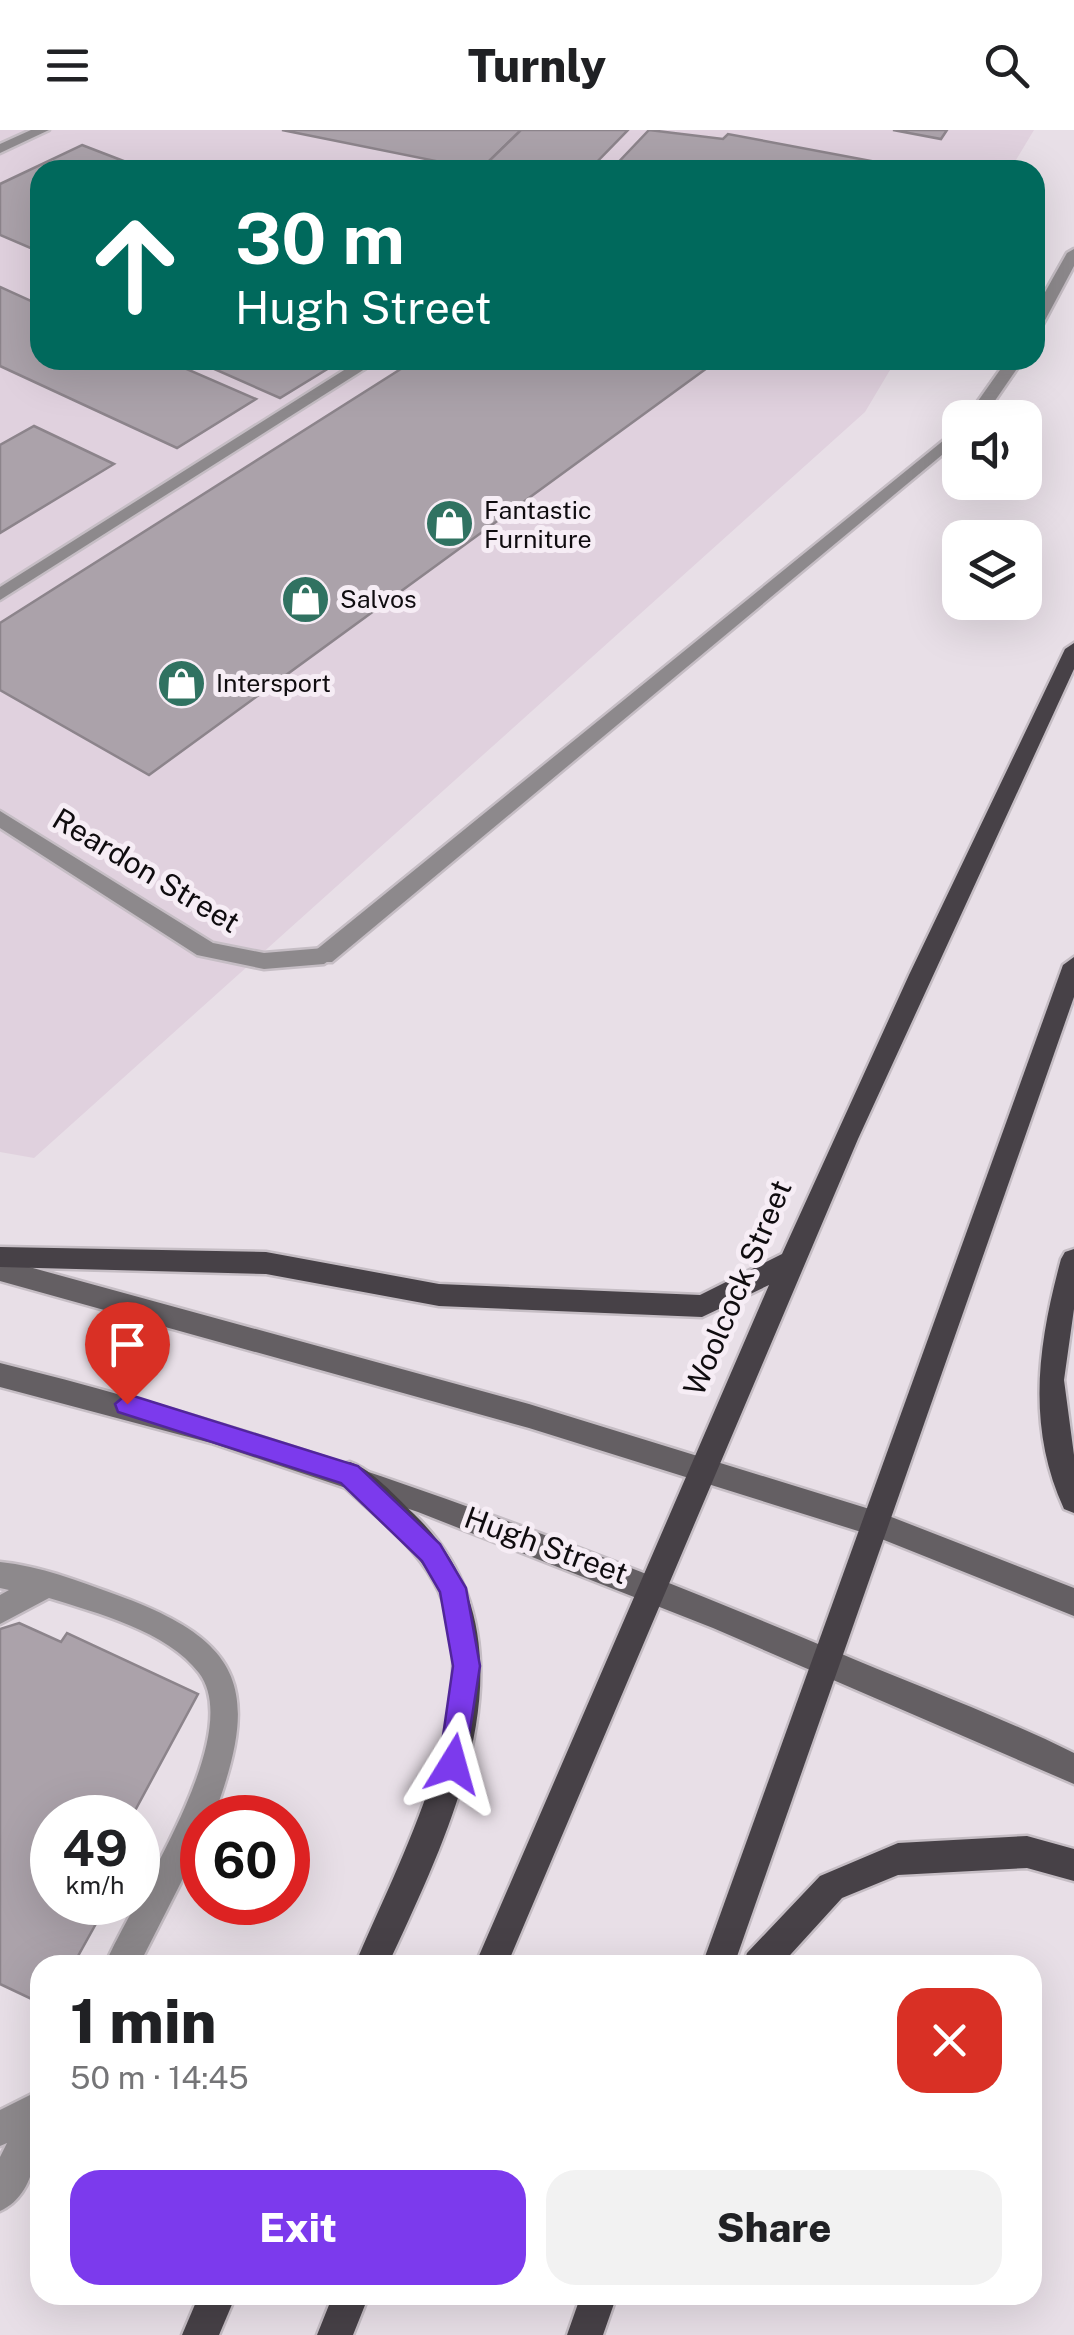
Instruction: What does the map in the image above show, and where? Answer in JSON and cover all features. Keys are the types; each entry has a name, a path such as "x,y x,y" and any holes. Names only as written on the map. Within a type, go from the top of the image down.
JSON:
{"main road":[{"name":"Woolcock Street","path":"495,1955 790,1262 948,907 1074,650"},
{"path":"722,1955 1074,966"},
{"path":"0,1257 266,1263 439,1295 702,1306 790,1262"},
{"path":"1074,1259 1050,1345 1052,1436 1074,1500"},
{"path":"0,1270 529,1416 876,1524 993,1566 1074,1602"},
{"name":"Hugh Street","path":"0,1376 127,1404 350,1474 652,1585 828,1663 999,1731 1074,1768"},
{"path":"350,1474 431,1552 453,1588 466,1666 453,1764 430,1838 376,1955"},
{"path":"768,1955 831,1887 898,1859 1027,1852 1074,1865"},
{"path":"200,2335 214,2305"},
{"path":"334,2335 348,2305"},
{"path":"584,2335 595,2305"}],"street":[{"path":"0,149 42,130"},
{"path":"1045,306 1074,253"},
{"path":"0,596 355,370"},
{"path":"986,400 1006,370"},
{"name":"Reardon Street","path":"0,818 205,949 237,960 286,963 324,956 942,447"},
{"path":"0,1576 47,1584 140,1616 198,1652 216,1673 224,1709 218,1770 126,1955"},
{"path":"0,1610 47,1584"},
{"path":"0,2128 30,2112"},
{"path":"0,2193 30,2136"}],"shaded area":[{"path":"0,130 1034,130 1016,160 30,160 30,370 890,370 865,412 34,1158 0,1152"}],"building":[{"path":"282,130 521,130 490,160 430,160"},
{"path":"521,130 628,130 599,160 490,160"},
{"path":"649,130 723,139 728,134 866,160 620,160"},
{"path":"893,130 947,130 941,139"},
{"path":"82,145 121,160 50,160"},
{"path":"30,170 30,248 0,235 0,184"},
{"path":"0,287 30,300 30,370 189,370 256,399 177,448 0,366"},
{"path":"217,370 326,370 280,398"},
{"path":"399,370 704,370 149,775 0,690 0,623"},
{"path":"34,426 114,464 0,533 0,445"},
{"path":"19,1623 61,1642 67,1633 198,1694 143,1795 30,1795 30,1925 95,1925 79,1955 30,1955 30,1998 0,1984 0,1629"}],"place":[{"name":"Fantastic Furniture","path":"449,524"},
{"name":"Salvos","path":"305,599"},
{"name":"Intersport","path":"181,683"}],"route":[{"path":"127,1404 350,1474 431,1552 453,1588 463,1637 466,1666 453,1764"}]}
